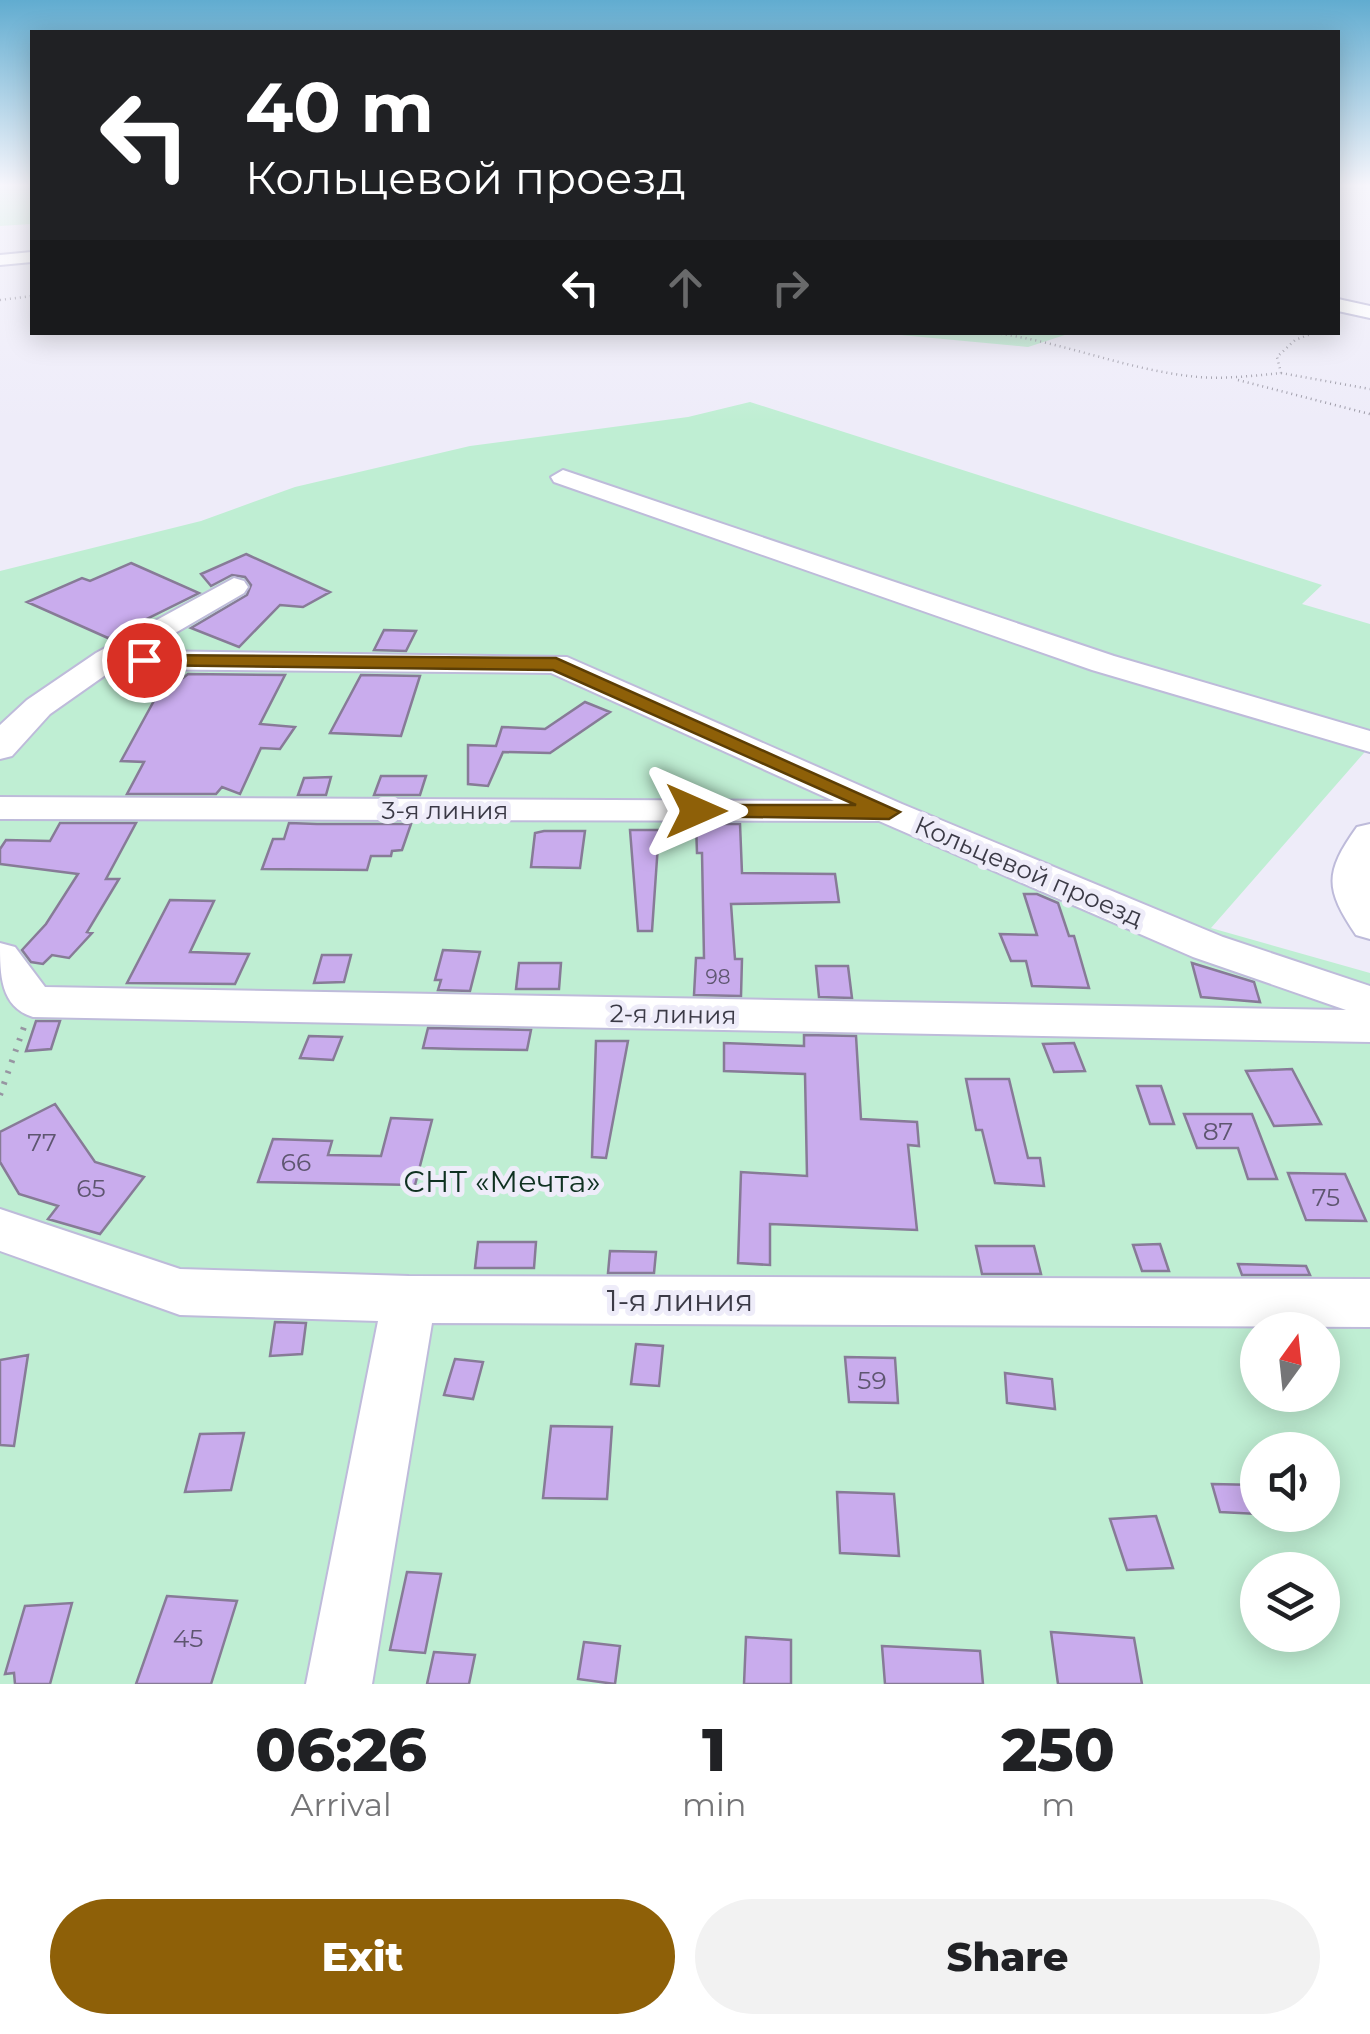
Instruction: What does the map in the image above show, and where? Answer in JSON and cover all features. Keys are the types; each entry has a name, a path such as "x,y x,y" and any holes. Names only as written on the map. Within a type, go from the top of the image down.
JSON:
{"street":[{"path":"1340,306 1370,312"},
{"path":"563,478 1103,663 1370,742"},
{"path":"0,750 20,722 107,660 234,587"},
{"name":"Кольцевой проезд","path":"107,660 556,664 889,812 1208,947 1370,1002"},
{"name":"3-я линия","path":"0,808 889,812"},
{"path":"1370,835 1353,858 1350,898 1370,926"},
{"path":"0,957 33,1002"},
{"name":"2-я линия","path":"33,1002 1370,1026"},
{"name":"1-я линия","path":"0,1230 180,1292 409,1299 1370,1303"},
{"path":"339,1684 409,1299"}],"path":[{"path":"0,300 30,296"},
{"path":"1021,335 1187,376 1230,378 1282,373 1370,388"},
{"path":"1282,373 1277,358 1296,340 1308,335"},
{"path":"1230,378 1370,414"},
{"path":"0,1095 33,1002"}],"green space":[{"path":"900,335 1065,335 1028,347"},
{"name":"СНТ «Мечта»","path":"750,402 1322,585 1302,604 1370,624 1370,746 1211,928 1370,973 1370,1684 0,1684 0,571 201,521 295,487 470,446 688,417"}],"building":[{"path":"246,554 330,592 303,607 280,605 239,647 191,628 247,595 251,585 245,577 232,575 211,586 201,574"},
{"path":"131,563 199,593 108,638 27,602 82,578 90,581"},
{"path":"384,630 416,631 406,651 374,650"},
{"path":"188,674 285,675 260,724 295,727 280,749 261,748 240,794 222,787 216,794 127,794 144,762 121,761 167,677 183,678"},
{"path":"361,675 420,676 401,736 330,733"},
{"path":"585,702 610,712 550,753 503,752 488,786 468,784 468,745 496,746 502,727 545,729"},
{"path":"381,776 426,776 420,795 374,795"},
{"path":"331,777 326,795 298,795 304,778"},
{"path":"60,823 136,823 106,879 119,879 87,932 92,933 69,958 52,955 43,964 31,962 22,950 46,924 78,874 0,864 0,849 6,840 50,841"},
{"path":"289,823 411,824 402,850 392,851 391,856 371,856 367,870 262,869 273,839 284,839"},
{"path":"696,824 740,824 742,873 835,874 839,902 731,904 735,959 742,959 741,996 694,995 696,958 704,958 702,853 697,853"},
{"path":"630,830 659,830 652,931 638,931"},
{"path":"585,831 580,868 531,867 535,833"},
{"path":"1024,894 1037,894 1058,903 1069,936 1074,936 1089,988 1032,986 1026,961 1011,961 1000,934 1037,935"},
{"path":"170,900 214,901 190,952 249,954 235,984 127,983"},
{"path":"443,950 480,952 470,991 438,990 441,980 435,980"},
{"path":"322,955 351,955 344,982 314,983"},
{"path":"519,963 561,963 559,989 516,989"},
{"path":"1192,963 1254,982 1260,1002 1201,997"},
{"path":"816,966 848,966 852,998 819,997"},
{"path":"36,1021 60,1021 51,1049 26,1051"},
{"path":"428,1028 531,1030 527,1050 423,1048"},
{"path":"804,1035 856,1036 861,1119 917,1122 919,1146 908,1145 917,1230 770,1224 770,1265 738,1263 741,1172 807,1176 805,1074 724,1071 724,1043 804,1046"},
{"path":"309,1036 342,1037 333,1060 300,1058"},
{"path":"596,1041 628,1041 606,1158 592,1157"},
{"path":"1074,1043 1085,1071 1054,1072 1043,1044"},
{"path":"1292,1069 1321,1124 1274,1126 1246,1071"},
{"path":"966,1079 1009,1079 1028,1158 1040,1158 1044,1186 995,1183 982,1130 976,1130"},
{"path":"1137,1086 1161,1086 1174,1124 1150,1124"},
{"path":"55,1104 95,1162 144,1177 100,1234 48,1219 58,1206 19,1194 0,1162 0,1132"},
{"path":"1184,1114 1252,1114 1277,1179 1248,1179 1238,1148 1197,1148"},
{"path":"391,1118 432,1120 415,1185 258,1182 273,1139 332,1141 328,1155 381,1156"},
{"path":"1288,1173 1345,1174 1366,1221 1306,1220"},
{"path":"478,1242 536,1242 534,1268 475,1268"},
{"path":"1160,1244 1169,1271 1142,1271 1133,1245"},
{"path":"976,1246 1034,1246 1041,1274 982,1274"},
{"path":"610,1251 656,1252 654,1273 608,1273"},
{"path":"1238,1264 1306,1266 1310,1275 1242,1275"},
{"path":"275,1322 306,1323 302,1354 270,1356"},
{"path":"636,1344 663,1346 659,1386 631,1384"},
{"path":"28,1355 14,1446 0,1445 0,1360"},
{"path":"845,1357 895,1358 898,1403 849,1402"},
{"path":"455,1359 483,1362 473,1399 444,1395"},
{"path":"1005,1373 1052,1379 1055,1409 1007,1403"},
{"path":"551,1426 612,1427 607,1499 543,1498"},
{"path":"244,1433 231,1490 185,1492 200,1434"},
{"path":"1212,1484 1240,1485 1240,1513 1220,1512"},
{"path":"837,1492 894,1494 899,1556 840,1553"},
{"path":"1156,1516 1173,1568 1127,1570 1110,1519"},
{"path":"407,1572 441,1574 425,1653 390,1650"},
{"path":"167,1596 237,1601 211,1684 136,1684"},
{"path":"72,1603 50,1684 15,1684 14,1673 5,1674 25,1606"},
{"path":"1051,1632 1134,1638 1142,1684 1058,1684"},
{"path":"746,1637 791,1640 791,1684 744,1684"},
{"path":"584,1642 620,1646 615,1684 578,1679"},
{"path":"882,1646 980,1651 983,1684 885,1684"},
{"path":"434,1652 475,1655 469,1684 427,1684"}],"route":[{"path":"144,660 556,664 889,812 696,811"}]}
